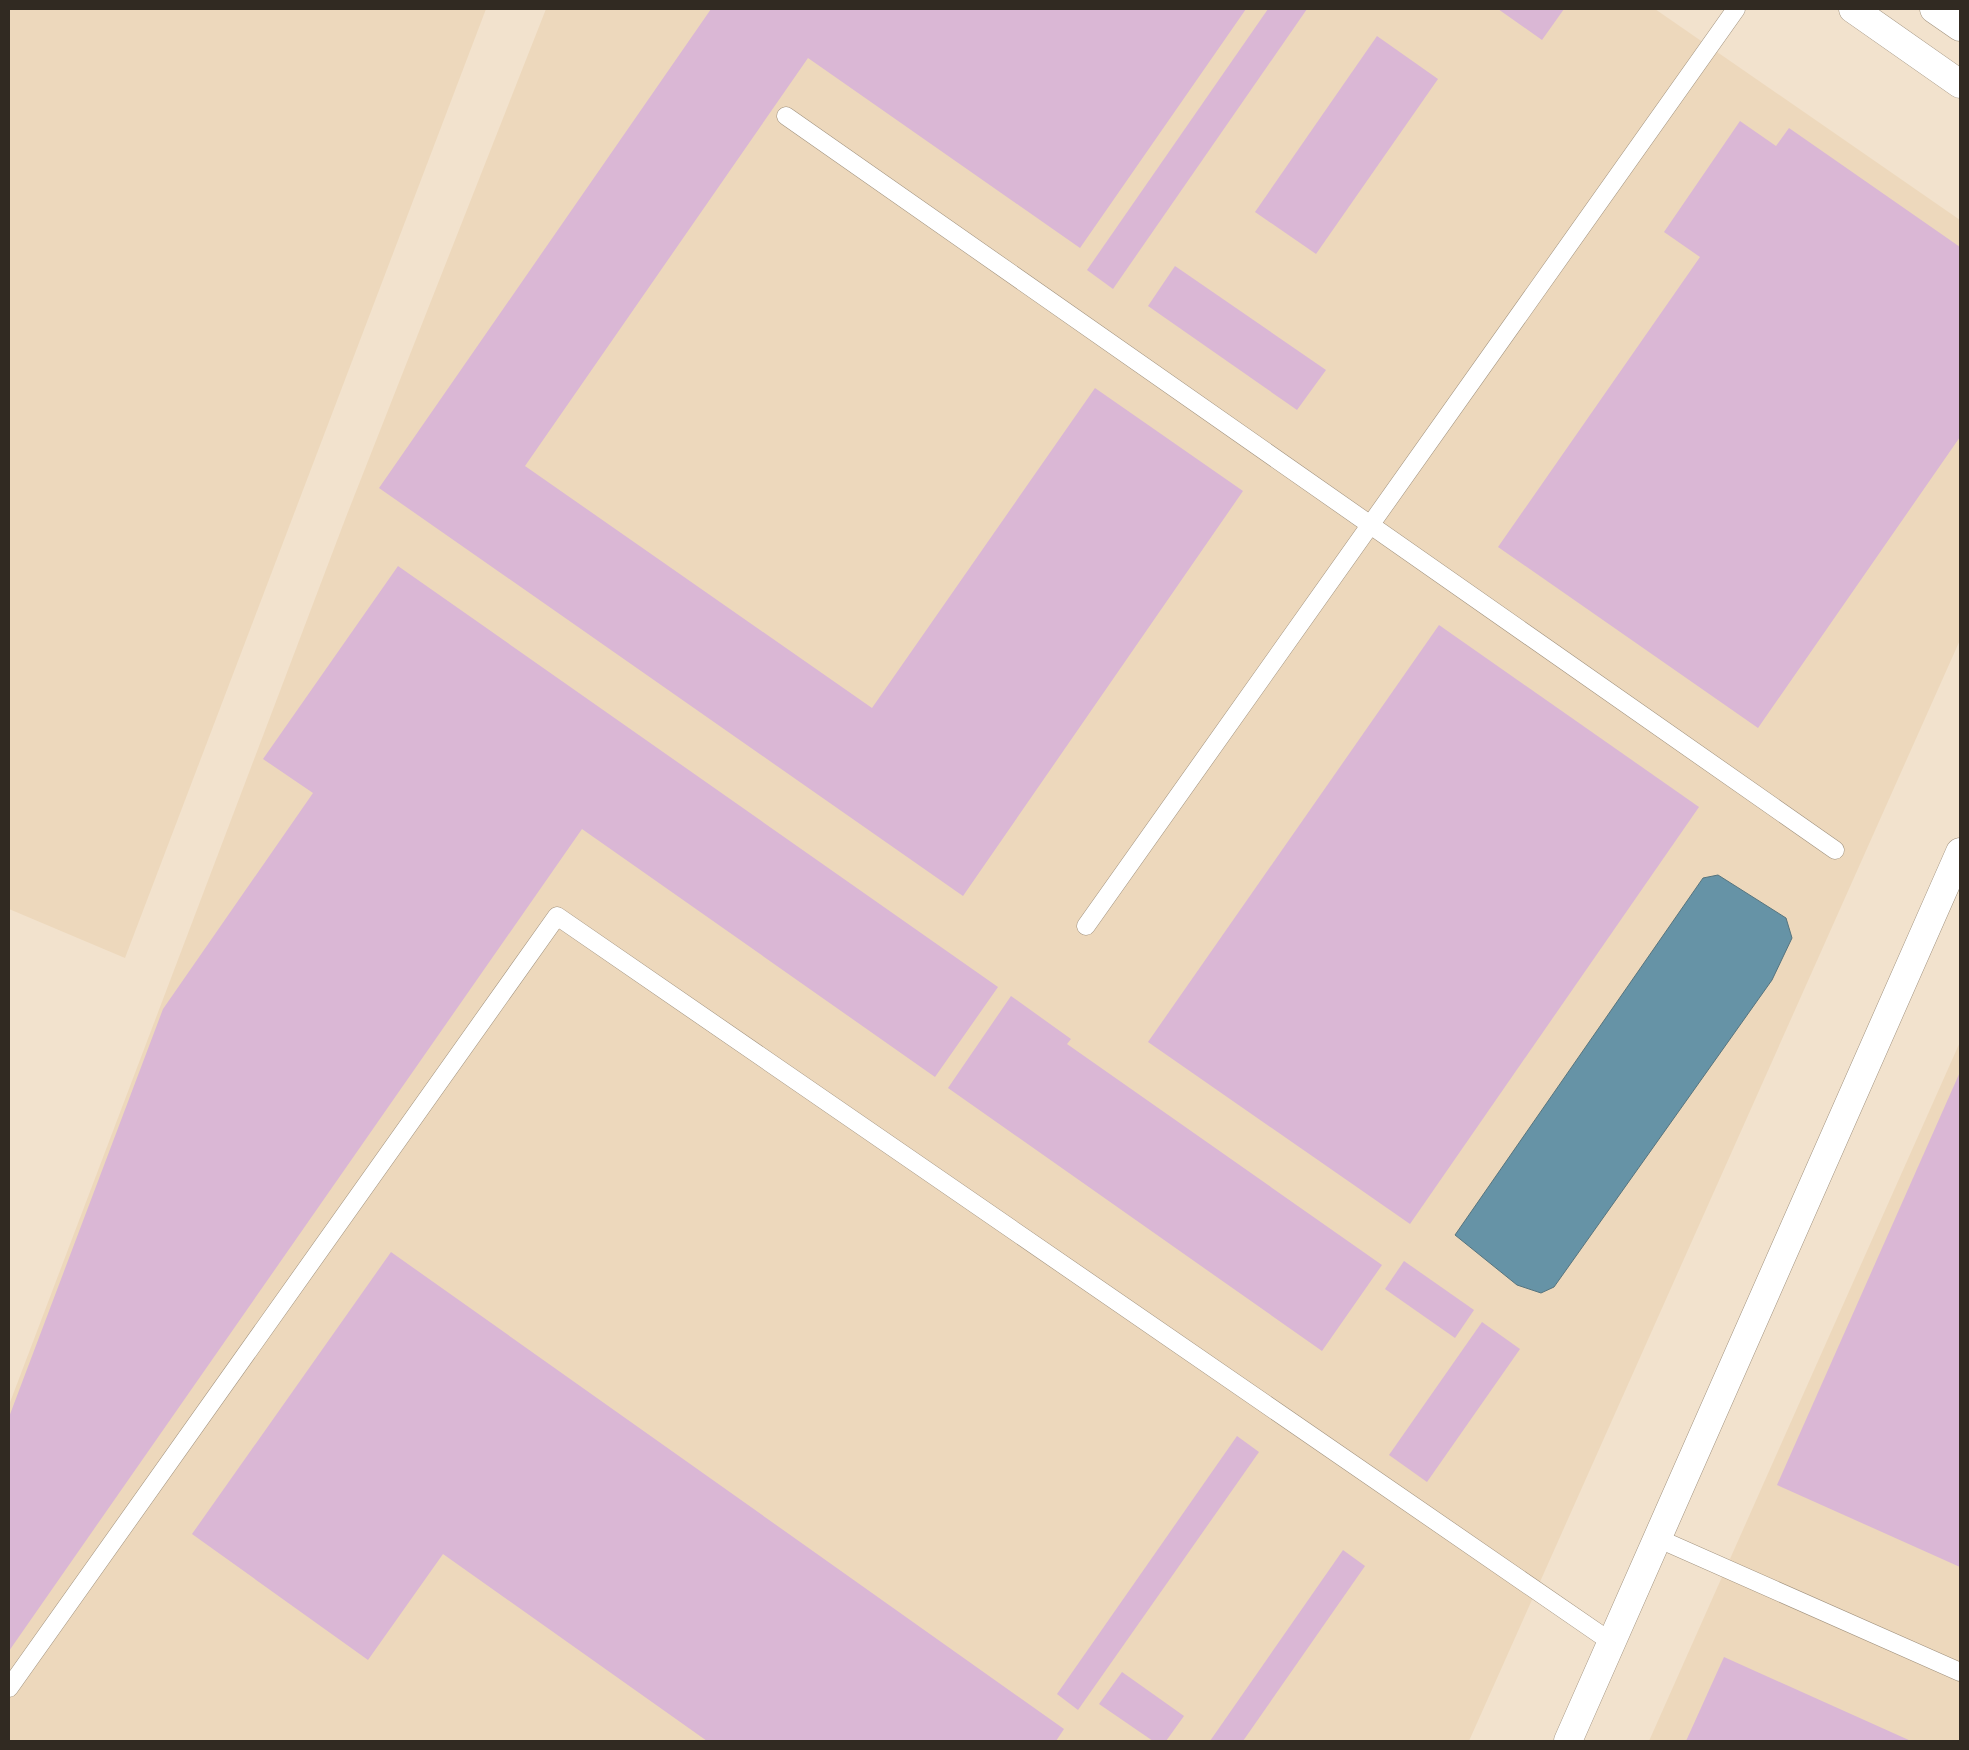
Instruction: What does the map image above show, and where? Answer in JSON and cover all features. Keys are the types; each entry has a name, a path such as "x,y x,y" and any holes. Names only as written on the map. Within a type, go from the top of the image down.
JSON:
{"street":[{"path":"1853,9 1960,84"},
{"path":"1934,9 1960,27"},
{"path":"1568,1741 1960,852"}],"lane":[{"path":"1086,926 1736,9"},
{"path":"786,116 1836,850"},
{"path":"9,1688 557,916 1611,1642"},
{"path":"1657,1538 1960,1672"}],"shaded area":[{"path":"9,9 486,9 125,958 9,909"},
{"path":"546,9 1655,9 1960,220 1960,640 1469,1741 9,1741 9,1405 346,517"},
{"path":"1960,1042 1960,1741 1649,1741"}],"water":[{"path":"1718,875 1786,918 1792,938 1772,980 1554,1287 1541,1293 1517,1285 1455,1235 1703,878"}],"building":[{"path":"711,9 1246,9 1080,248 808,58 525,466 872,708 1095,388 1243,491 963,896 379,488"},
{"path":"1268,9 1307,9 1113,289 1087,270"},
{"path":"1498,9 1564,9 1542,40"},
{"path":"1377,36 1438,79 1316,254 1255,212"},
{"path":"1740,121 1776,146 1789,128 1960,247 1960,437 1758,728 1498,547 1700,257 1664,232"},
{"path":"1175,266 1326,370 1297,410 1148,306"},
{"path":"398,566 998,987 935,1077 582,829 9,1651 9,1417 163,1009 313,793 263,759"},
{"path":"1439,625 1699,807 1410,1224 1148,1042"},
{"path":"1011,996 1071,1039 1067,1044 1382,1265 1322,1351 948,1088"},
{"path":"1960,1072 1960,1567 1777,1485"},
{"path":"391,1252 1064,1729 1056,1741 707,1741 443,1554 368,1660 192,1534"},
{"path":"1404,1261 1474,1310 1455,1338 1385,1289"},
{"path":"1482,1322 1520,1349 1427,1482 1389,1455"},
{"path":"1237,1436 1259,1452 1078,1710 1057,1694"},
{"path":"1343,1550 1365,1566 1243,1741 1210,1741"},
{"path":"1724,1657 1911,1741 1686,1741"},
{"path":"1122,1672 1184,1716 1166,1741 1153,1741 1099,1704"}]}
